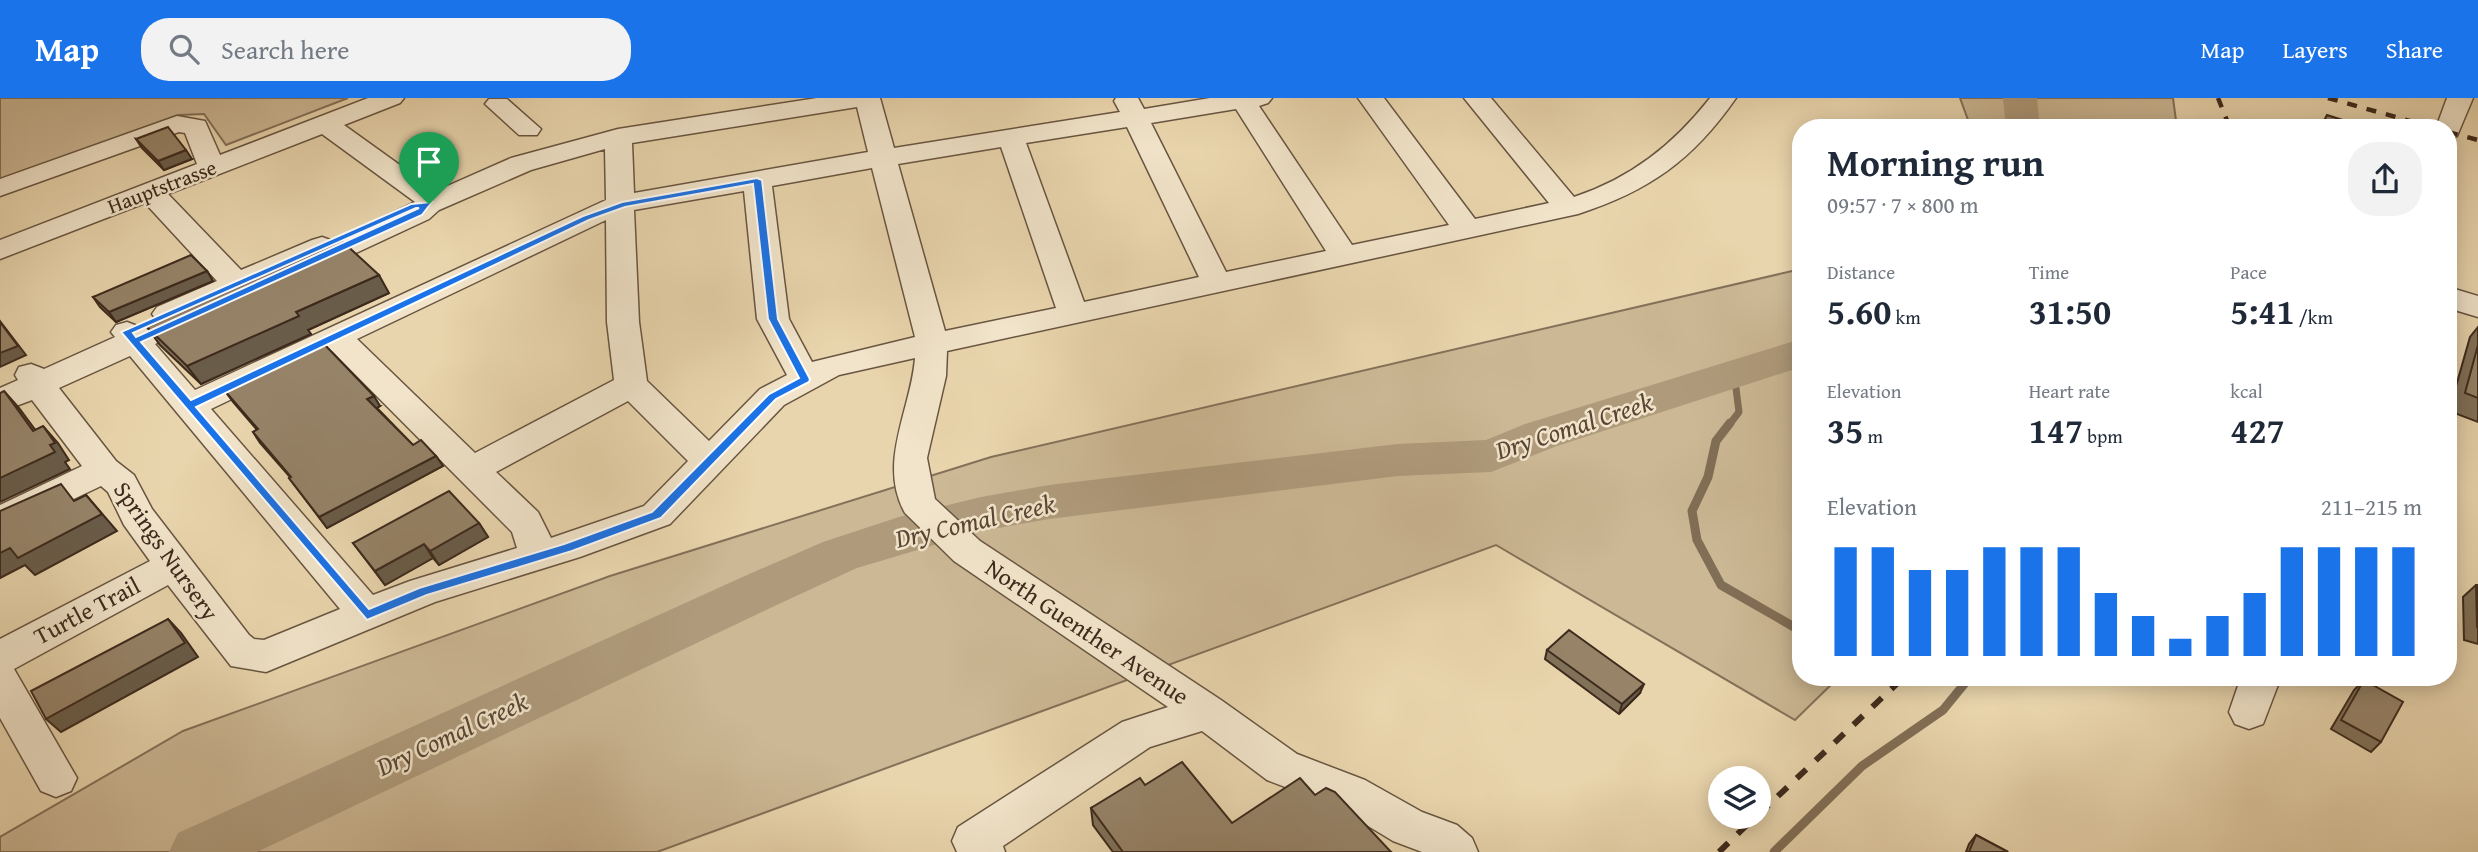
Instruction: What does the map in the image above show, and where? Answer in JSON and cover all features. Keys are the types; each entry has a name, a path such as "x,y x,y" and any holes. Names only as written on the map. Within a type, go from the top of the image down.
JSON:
{"street":[{"name":"Hauptstrasse","path":"0,250 391,98"},
{"path":"0,401 23,382 419,214 432,203 521,164 618,137 867,98 932,342"},
{"path":"1371,98 1468,230"},
{"path":"1477,98 1568,208"},
{"path":"130,337 367,615 423,591 552,552 657,515 711,463 772,397 830,366 932,342 1568,208 1639,182 1670,160 1723,98"},
{"path":"2437,119 2445,98"},
{"path":"2452,119 2460,98"},
{"path":"189,406 586,218 622,204 1011,138 1130,109 1251,99 1343,256"},
{"path":"501,100 528,129"},
{"path":"1130,109 1217,283"},
{"path":"0,188 164,127 183,123 196,127 212,168"},
{"path":"325,124 432,203"},
{"path":"618,137 622,204 623,322 631,385 711,463"},
{"path":"1011,138 1073,313"},
{"path":"757,180 773,319 805,379"},
{"path":"150,192 241,288"},
{"path":"2457,300 2478,307"},
{"path":"335,336 552,552"},
{"name":"North Guenther Avenue","path":"932,342 929,376 910,458 918,504 967,551 1207,712 1282,767 1350,793 1416,840 1441,839 1456,852"},
{"name":"Springs Nursery","path":"23,382 104,470 122,484 137,516 235,646 252,656 282,651 367,615"},
{"path":"471,470 631,385"},
{"path":"0,521 104,470"},
{"name":"Turtle Trail","path":"0,658 174,565"},
{"path":"0,681 56,778"},
{"path":"983,852 974,841 1115,748 1138,734 1207,712"}],"shaded area":[{"path":"0,98 348,98 226,145 204,114 179,115 0,181"},
{"path":"1960,98 2173,98 2176,119 1968,119"},
{"path":"1792,271 1792,686 1830,686 1795,720 1496,545 657,852 0,852 0,837 183,731 610,576 991,457"}],"building":[{"path":"168,127 186,150 158,161 136,139"},
{"path":"342,241 379,275 296,312 299,316 187,366 147,327"},
{"path":"191,255 207,271 109,312 93,297"},
{"path":"0,322 18,346 0,353"},
{"path":"324,344 374,396 367,399 413,445 421,440 436,456 319,517 289,478 291,477 253,432 258,429 225,391"},
{"path":"2478,345 2478,398 2465,393"},
{"path":"4,391 33,431 43,426 55,443 50,445 55,452 0,478 0,393"},
{"path":"61,484 74,501 86,495 102,514 18,558 10,548 0,553 0,511"},
{"path":"449,491 479,523 430,551 424,544 375,571 353,543"},
{"path":"2478,585 2478,627 2477,627"},
{"path":"168,619 185,643 46,719 31,691"},
{"path":"1569,630 1644,684 1622,704 1547,650"},
{"path":"2361,686 2375,686 2403,702 2381,742 2341,720"},
{"path":"1182,762 1232,823 1300,778 1315,795 1326,788 1335,792 1391,852 1123,852 1091,808 1140,778 1145,785"},
{"path":"1976,835 2008,852 1969,852"}],"waterway":[{"name":"Dry Comal Creek","path":"2020,98 2022,119"},
{"name":"Dry Comal Creek","path":"198,852 764,589 840,555 899,535 981,514 1049,502 1398,460 1491,456 1541,435 1792,356"},
{"path":"1729,425 1739,412 1734,373"},
{"path":"1730,423 1716,441 1708,477 1692,511 1697,540 1721,585 1792,626"},
{"path":"1774,852 1862,766 1943,710 1963,686"}],"railway":[{"path":"2218,98 2226,119"},
{"path":"2328,98 2403,119"},
{"path":"2457,134 2478,140"},
{"path":"1771,803 1894,686"},
{"path":"1719,852 1743,829"}],"route":[{"path":"429,204 414,206 127,332 367,615 423,591 567,547 657,515 711,463 772,397 805,379 780,337 773,319 757,180 622,204 586,218 335,336 189,406 134,341 419,214 429,204"}]}
